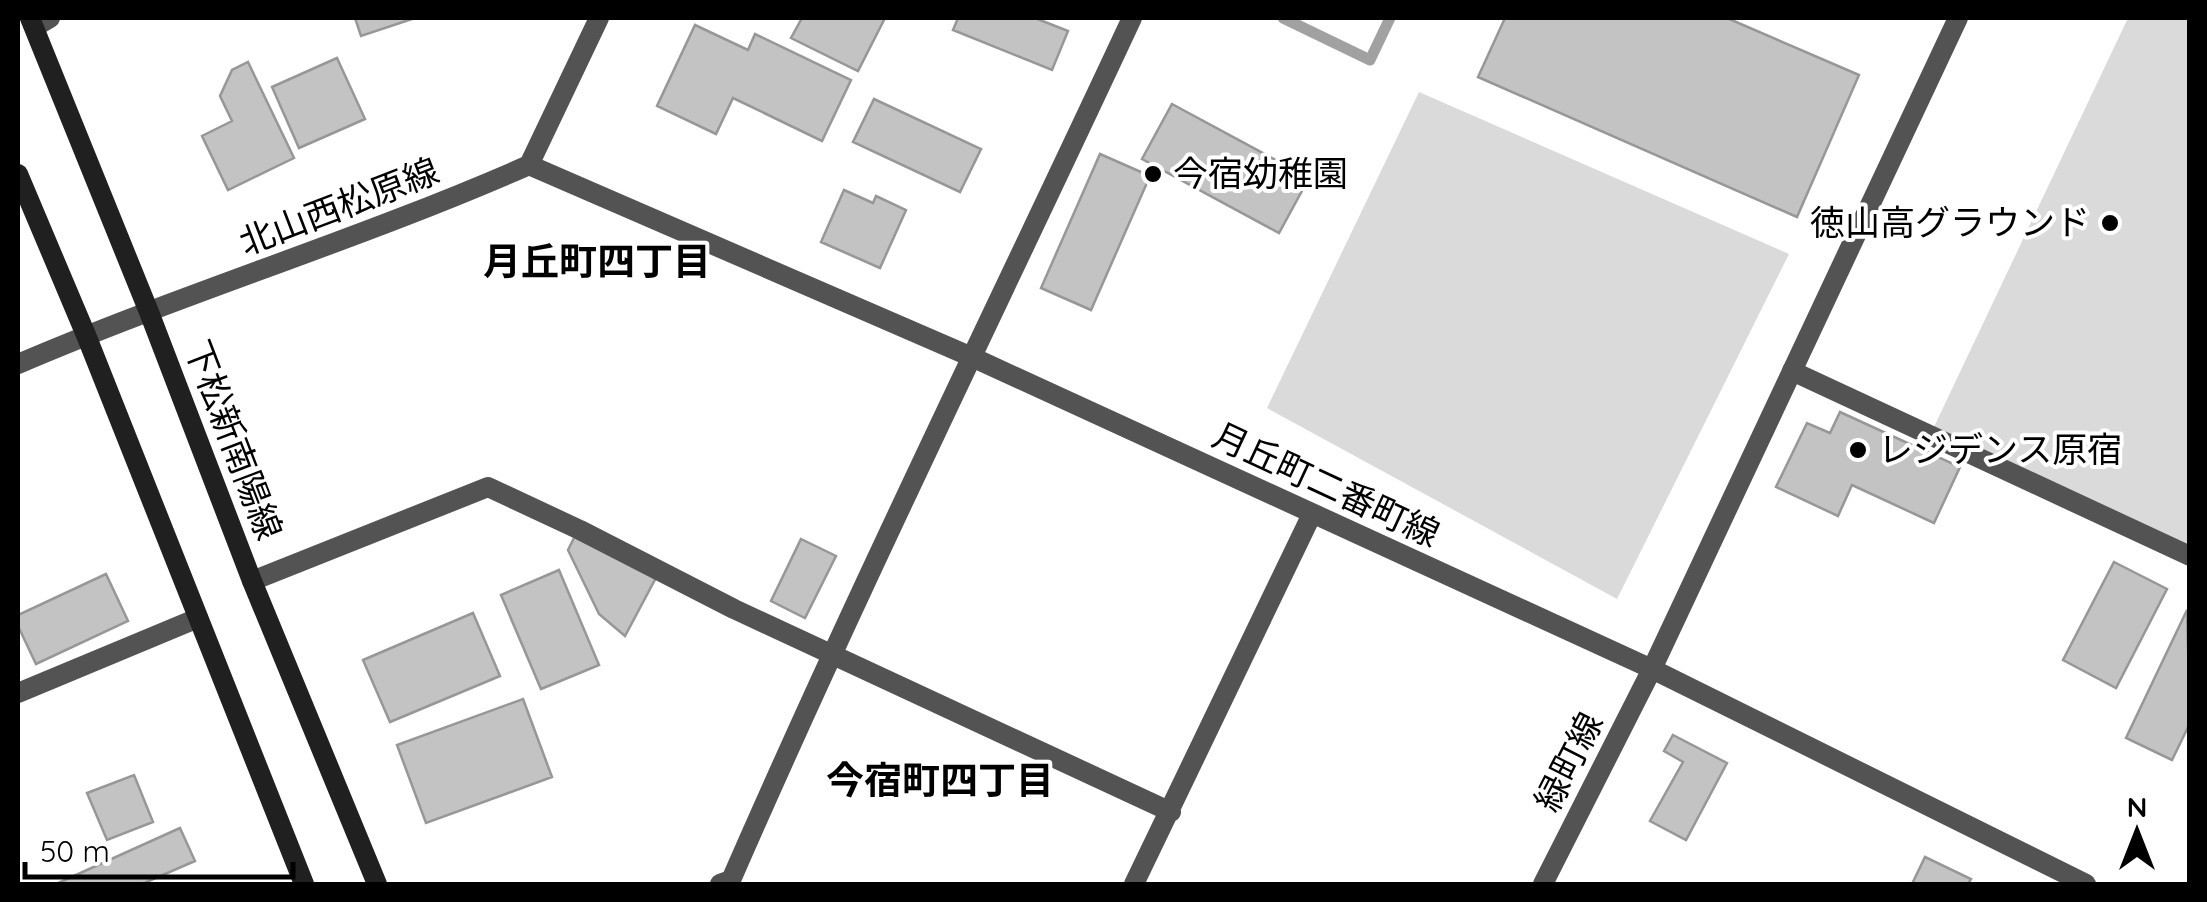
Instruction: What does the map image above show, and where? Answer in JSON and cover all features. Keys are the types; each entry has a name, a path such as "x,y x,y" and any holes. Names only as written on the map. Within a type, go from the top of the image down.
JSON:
{"main road":[{"name":"下松新南陽線","path":"38,21 252,581 377,884"},
{"path":"18,174 86,334 304,884"}],"street":[{"path":"529,166 598,18"},
{"path":"728,883 830,654 974,358 1132,18"},
{"name":"緑町線","path":"1543,884 1652,669 1958,18"},
{"name":"北山西松原線","path":"18,364 86,334 427,210 529,166"},
{"name":"月丘町二番町線","path":"529,166 974,358 1652,669 2086,884"},
{"path":"1792,372 2190,556"},
{"path":"252,581 488,487 830,654 1171,812"},
{"path":"1134,884 1312,514"},
{"path":"18,693 198,618"}],"shaded area":[{"name":"徳山高グラウンド","path":"2128,18 2189,18 2189,550 1933,429"},
{"path":"1419,92 1789,254 1617,599 1267,408"}],"building":[{"path":"355,18 415,18 361,36"},
{"path":"802,18 885,18 858,71 791,38"},
{"path":"958,18 1035,18 1068,31 1052,70 953,30"},
{"path":"1505,18 1727,18 1859,75 1797,217 1478,77"},
{"path":"695,25 748,50 755,34 851,80 822,141 733,98 716,134 657,106"},
{"path":"337,58 365,119 299,148 272,87"},
{"path":"248,62 294,158 228,190 202,136 232,121 220,96 232,70"},
{"path":"874,99 981,149 960,192 853,142"},
{"path":"1172,104 1309,178 1279,233 1142,159"},
{"path":"1100,154 1150,176 1091,310 1041,288"},
{"path":"844,190 873,203 876,196 906,210 880,268 821,242"},
{"name":"レジデンス原宿","path":"1840,412 1960,467 1934,523 1852,485 1838,516 1776,487 1807,423 1830,433"},
{"path":"578,530 659,572 625,636 599,614 568,550"},
{"path":"801,539 836,556 805,618 771,601"},
{"path":"2114,562 2167,589 2116,688 2063,660"},
{"path":"559,570 599,665 541,689 501,595"},
{"path":"106,574 128,621 36,664 18,626 18,615"},
{"path":"2187,610 2190,723 2172,760 2126,738"},
{"path":"473,613 500,676 390,722 363,660"},
{"path":"523,699 552,777 426,823 397,745"},
{"path":"1673,735 1727,763 1686,840 1650,821 1683,762 1664,751"},
{"path":"134,775 153,822 107,840 87,793"},
{"path":"180,828 195,861 142,884 56,884"},
{"path":"1925,857 1971,879 1968,884 1912,884"}],"waterway":[{"path":"1283,18 1370,60 1390,18"}],"place":[{"name":"今宿幼稚園","path":"1153,174"},
{"name":"徳山高グラウンド","path":"2110,223"},
{"name":"レジデンス原宿","path":"1858,450"}],"district":[{"name":"月丘町四丁目","path":"597,262"},
{"name":"今宿町四丁目","path":"940,781"}]}
